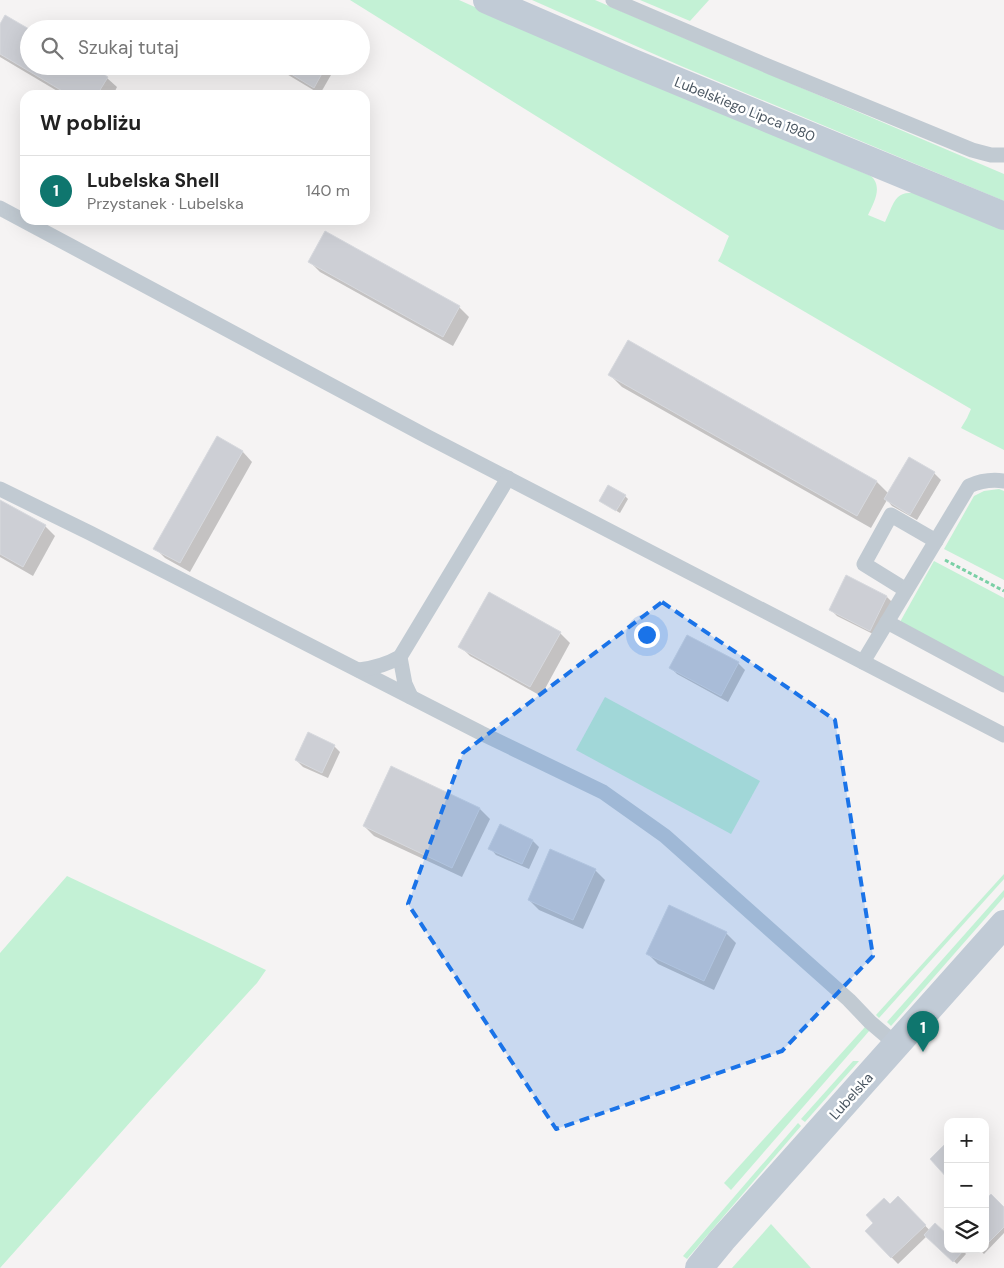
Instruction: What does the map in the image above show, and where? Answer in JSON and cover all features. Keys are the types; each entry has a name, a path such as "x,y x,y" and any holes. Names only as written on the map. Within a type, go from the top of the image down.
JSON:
{"main road":[{"name":"Lubelskiego Lipca 1980","path":"487,0 1004,216"},
{"name":"Lubelska","path":"699,1268 1004,924"}],"lane":[{"path":"613,0 779,71 972,150 991,155 1004,155"},
{"path":"0,208 20,219"},
{"path":"32,225 411,428 1004,735"},
{"path":"359,670 390,663 400,657 508,478"},
{"path":"863,662 968,486 987,480 1004,481"},
{"path":"0,489 481,733 603,792 665,836 897,1045"},
{"path":"906,590 864,564 891,515 932,546"},
{"path":"887,622 1004,685"},
{"path":"400,657 405,684 411,697"}],"path":[{"path":"932,546 1004,591"}],"highlighted area":[{"path":"662,602 835,720 873,956 782,1051 556,1129 408,904 463,753"}],"green space":[{"path":"350,0 459,0 871,176 875,180 877,190 875,200 868,215 885,222 898,197 903,194 916,193 1004,230 1004,450 961,428 971,409 718,261 729,236"},
{"path":"532,0 595,0 1004,174 1004,201 681,66"},
{"path":"640,0 709,0 690,21"},
{"path":"999,489 1004,491 1004,580 944,549 974,496 984,491"},
{"path":"934,561 1004,598 1004,680 900,622"},
{"path":"605,697 760,781 731,834 576,750"},
{"path":"1004,874 1004,879 879,1018 876,1015"},
{"path":"67,876 266,970 257,983 0,1268 0,953"},
{"path":"1004,890 1004,897 891,1026 887,1022"},
{"path":"865,1027 870,1030 731,1190 724,1183"},
{"path":"853,1061 859,1061 805,1122 801,1119"},
{"path":"798,1123 801,1126 687,1259 683,1256"},
{"path":"771,1224 811,1268 732,1268"}],"building":[{"path":"5,15 20,24 20,66 0,54 0,24"},
{"path":"35,75 105,75 108,77 100,90 61,90"},
{"path":"293,75 321,75 314,88"},
{"path":"325,231 460,306 443,337 308,262"},
{"path":"628,340 877,481 857,516 608,375"},
{"path":"217,436 243,451 180,563 153,549"},
{"path":"909,457 935,472 910,515 884,499"},
{"path":"608,485 626,495 616,511 599,501"},
{"path":"0,500 46,525 23,567 0,554"},
{"path":"846,575 887,596 870,631 829,610"},
{"path":"489,592 561,632 530,687 458,647"},
{"path":"687,635 739,662 721,696 669,668"},
{"path":"308,732 335,745 322,773 295,760"},
{"path":"391,766 480,808 452,868 363,826"},
{"path":"500,824 533,840 522,864 488,849"},
{"path":"550,849 596,869 573,920 528,900"},
{"path":"669,905 727,932 704,981 646,954"},
{"path":"944,1145 944,1175 930,1159"},
{"path":"991,1194 1004,1207 1004,1227 989,1242 989,1208 989,1196"},
{"path":"898,1196 926,1225 891,1258 865,1231 873,1223 866,1215 884,1198 890,1204"},
{"path":"935,1223 944,1231 944,1253 961,1253 953,1262 924,1235"}],"place":[{"name":"Lubelska Shell","path":"923,1052"}]}
